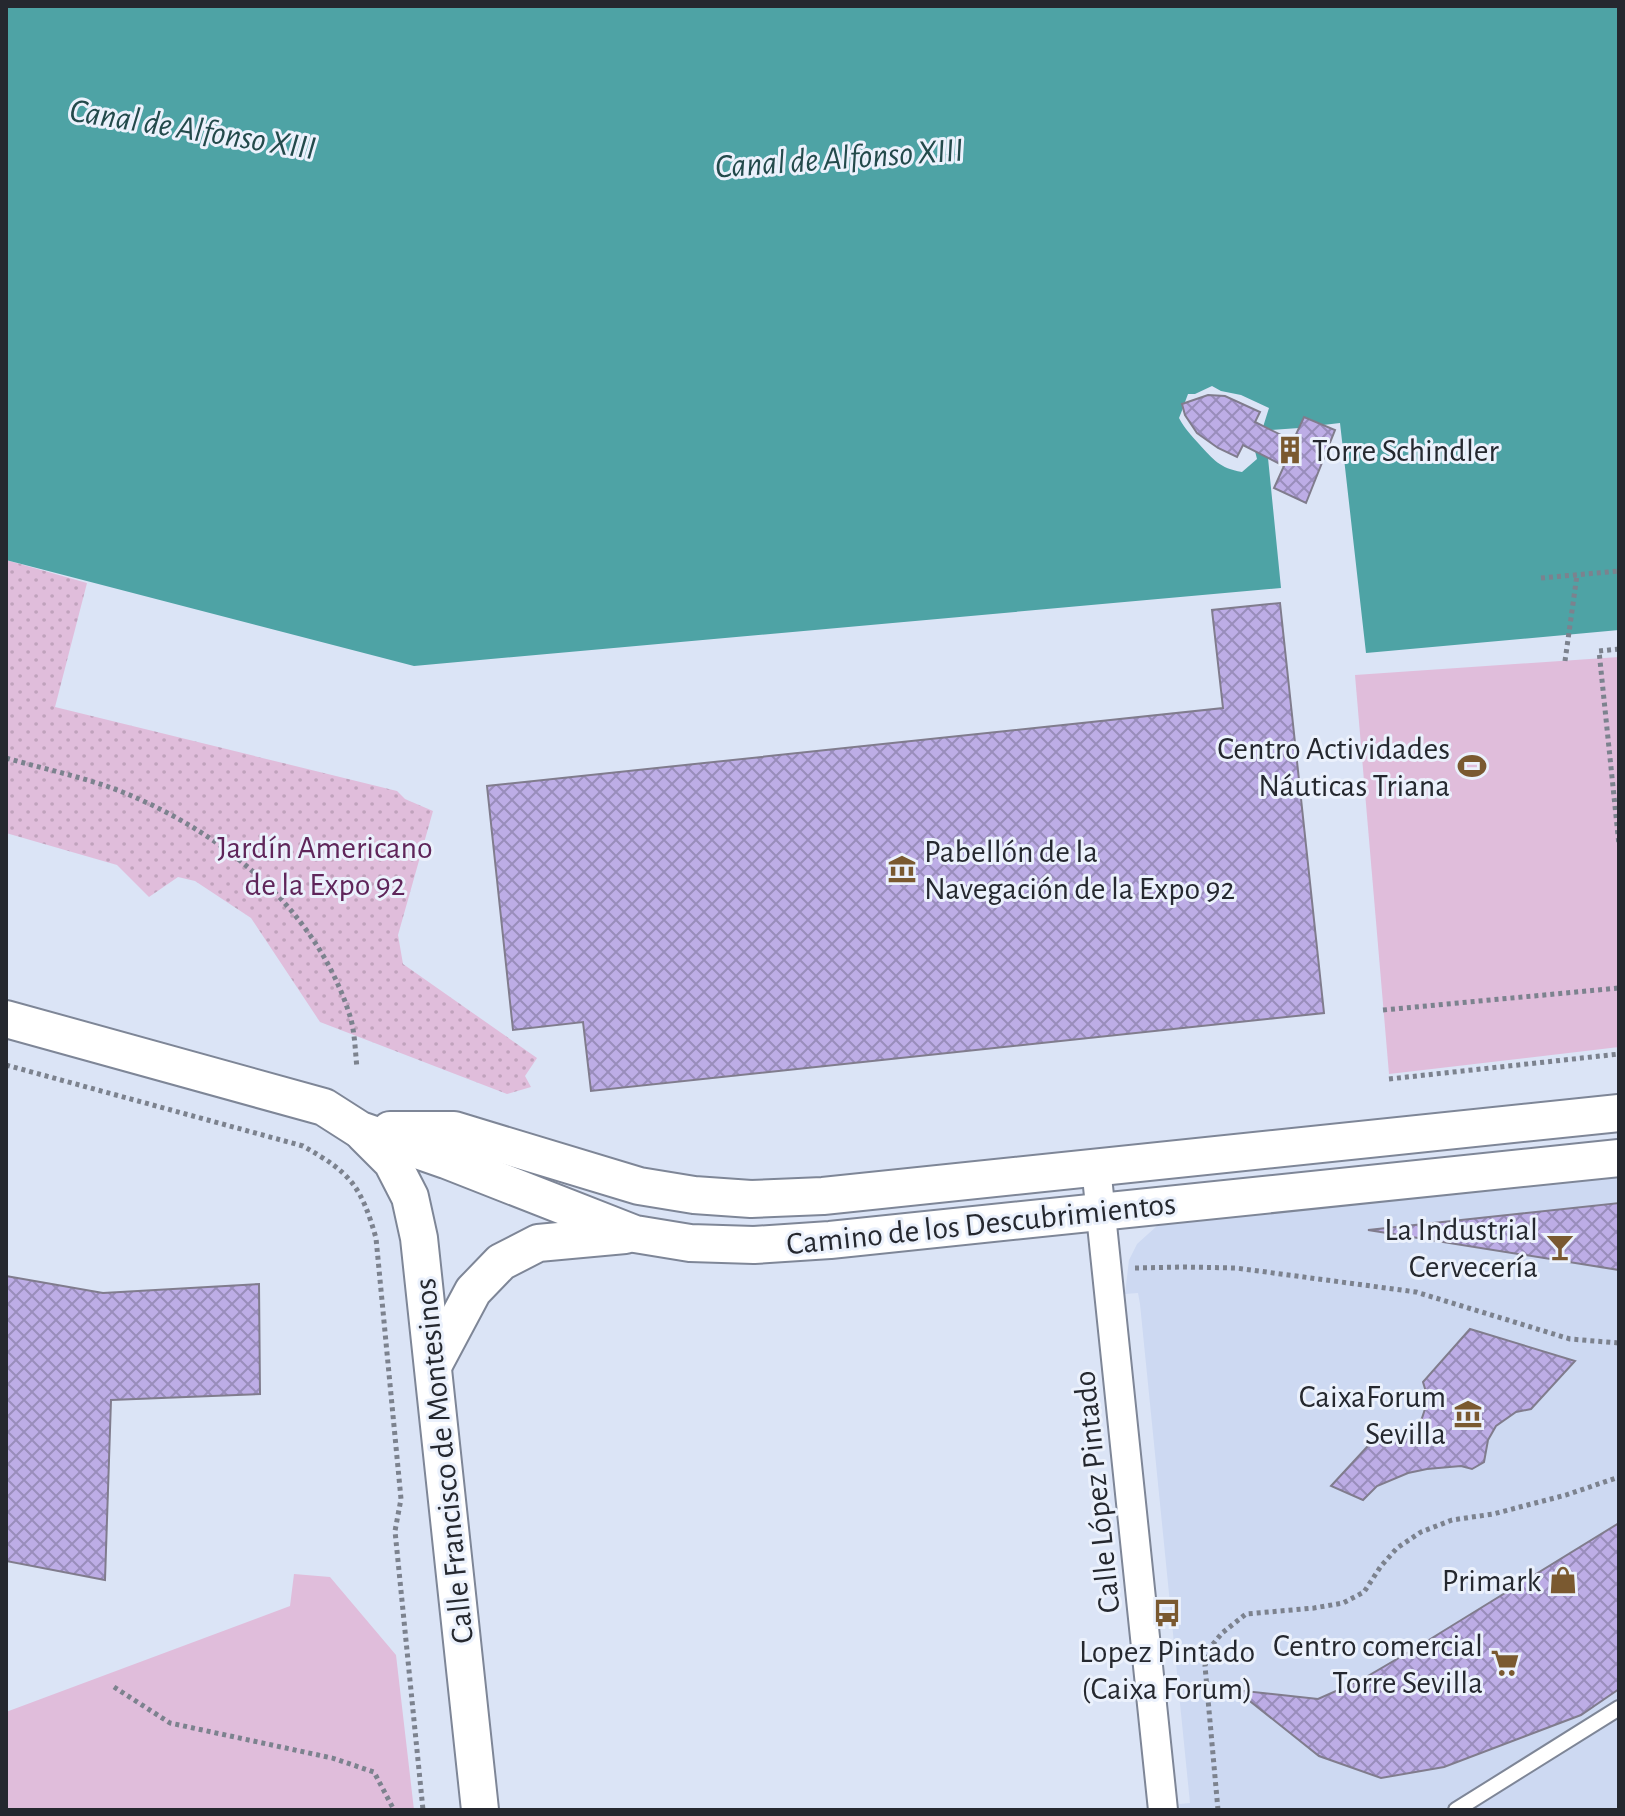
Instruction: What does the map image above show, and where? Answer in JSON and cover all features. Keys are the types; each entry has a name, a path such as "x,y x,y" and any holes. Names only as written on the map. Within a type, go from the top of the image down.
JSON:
{"street":[{"name":"Camino de los Descubrimientos","path":"6,1019 324,1107 360,1130 635,1234 690,1243 754,1245 830,1240 1619,1158"},
{"name":"Camino de los Descubrimientos","path":"360,1130 454,1130 639,1186 694,1195 751,1199 823,1196 1619,1113"},
{"name":"Calle Francisco de Montesinos","path":"360,1130 392,1162 410,1197 419,1238 480,1810"},
{"name":"Calle López Pintado","path":"1096,1167 1163,1810"},
{"path":"433,1366 473,1291 501,1262 538,1243 635,1234"}],"lane":[{"path":"1456,1810 1619,1708"}],"path":[{"path":"1541,578 1619,571"},
{"path":"1565,661 1577,575"},
{"path":"1619,649 1599,651 1619,845"},
{"path":"6,758 111,788 158,808 208,836 249,869 288,907 317,943 350,1016 357,1068"},
{"path":"1383,1010 1619,988"},
{"path":"1389,1079 1619,1054"},
{"path":"6,1065 303,1146 331,1162 354,1183 367,1207 376,1238 401,1499 395,1531 423,1810"},
{"path":"1130,1268 1236,1268 1416,1292 1570,1339 1619,1343"},
{"path":"1218,1810 1205,1666 1209,1649 1222,1633 1246,1614 1343,1603 1364,1592 1397,1548 1421,1532 1452,1520 1493,1514 1619,1477"},
{"path":"114,1687 170,1723 332,1758 374,1772 394,1810"}],"shaded area":[{"path":"1619,1174 1619,1810 1180,1810 1179,1804 1190,1803 1140,1304 1138,1293 1125,1294 1129,1260 1137,1244 1158,1225 1175,1220"}],"green space":[{"name":"Jardín Americano de la Expo 92","path":"6,560 87,583 55,707 397,791 405,799 433,811 398,935 403,964 537,1058 525,1076 531,1087 507,1094 320,1022 251,918 195,881 178,877 149,897 117,865 6,833"},
{"path":"1619,657 1619,1047 1389,1074 1355,675"},
{"path":"294,1574 330,1577 396,1655 414,1810 6,1810 6,1712 290,1606"}],"water":[{"name":"Canal de Alfonso XIII","path":"6,6 1619,6 1619,630 1366,653 1340,423 1323,425 1305,417 1299,428 1271,430 1263,427 1269,408 1212,386 1188,394 1179,418 1209,455 1228,468 1242,472 1257,459 1255,451 1268,458 1281,588 414,666 6,560"}],"building":[{"name":"Torre Schindler","path":"1208,395 1225,396 1260,412 1255,422 1293,441 1304,417 1335,430 1306,503 1274,488 1284,466 1243,445 1237,457 1197,433 1182,404"},
{"name":"Pabellón de la Navegación de la Expo 92","path":"1280,603 1324,1013 591,1091 583,1022 513,1030 487,786 1223,708 1212,610"},
{"path":"1619,1203 1619,1270 1368,1230"},
{"path":"6,1276 103,1293 259,1284 260,1394 111,1400 105,1580 6,1561"},
{"name":"CaixaForum Sevilla","path":"1470,1329 1575,1361 1531,1409 1516,1412 1496,1426 1488,1440 1484,1462 1472,1469 1461,1466 1408,1473 1377,1486 1363,1500 1331,1486 1377,1436 1390,1438 1414,1430 1426,1406 1423,1382"},
{"name":"Centro comercial Torre Sevilla","path":"1619,1523 1619,1689 1581,1715 1444,1767 1381,1778 1319,1756 1236,1690 1318,1699 1361,1680"}],"place":[{"name":"Torre Schindler","path":"1290,450"},
{"name":"Centro Actividades Náuticas Triana","path":"1472,766"},
{"name":"Pabellón de la Navegación de la Expo 92","path":"902,869"},
{"name":"La Industrial Cervecería","path":"1560,1247"},
{"name":"CaixaForum Sevilla","path":"1468,1414"},
{"name":"Primark","path":"1563,1580"},
{"name":"Lopez Pintado (Caixa Forum)","path":"1167,1613"},
{"name":"Centro comercial Torre Sevilla","path":"1505,1663"}]}
